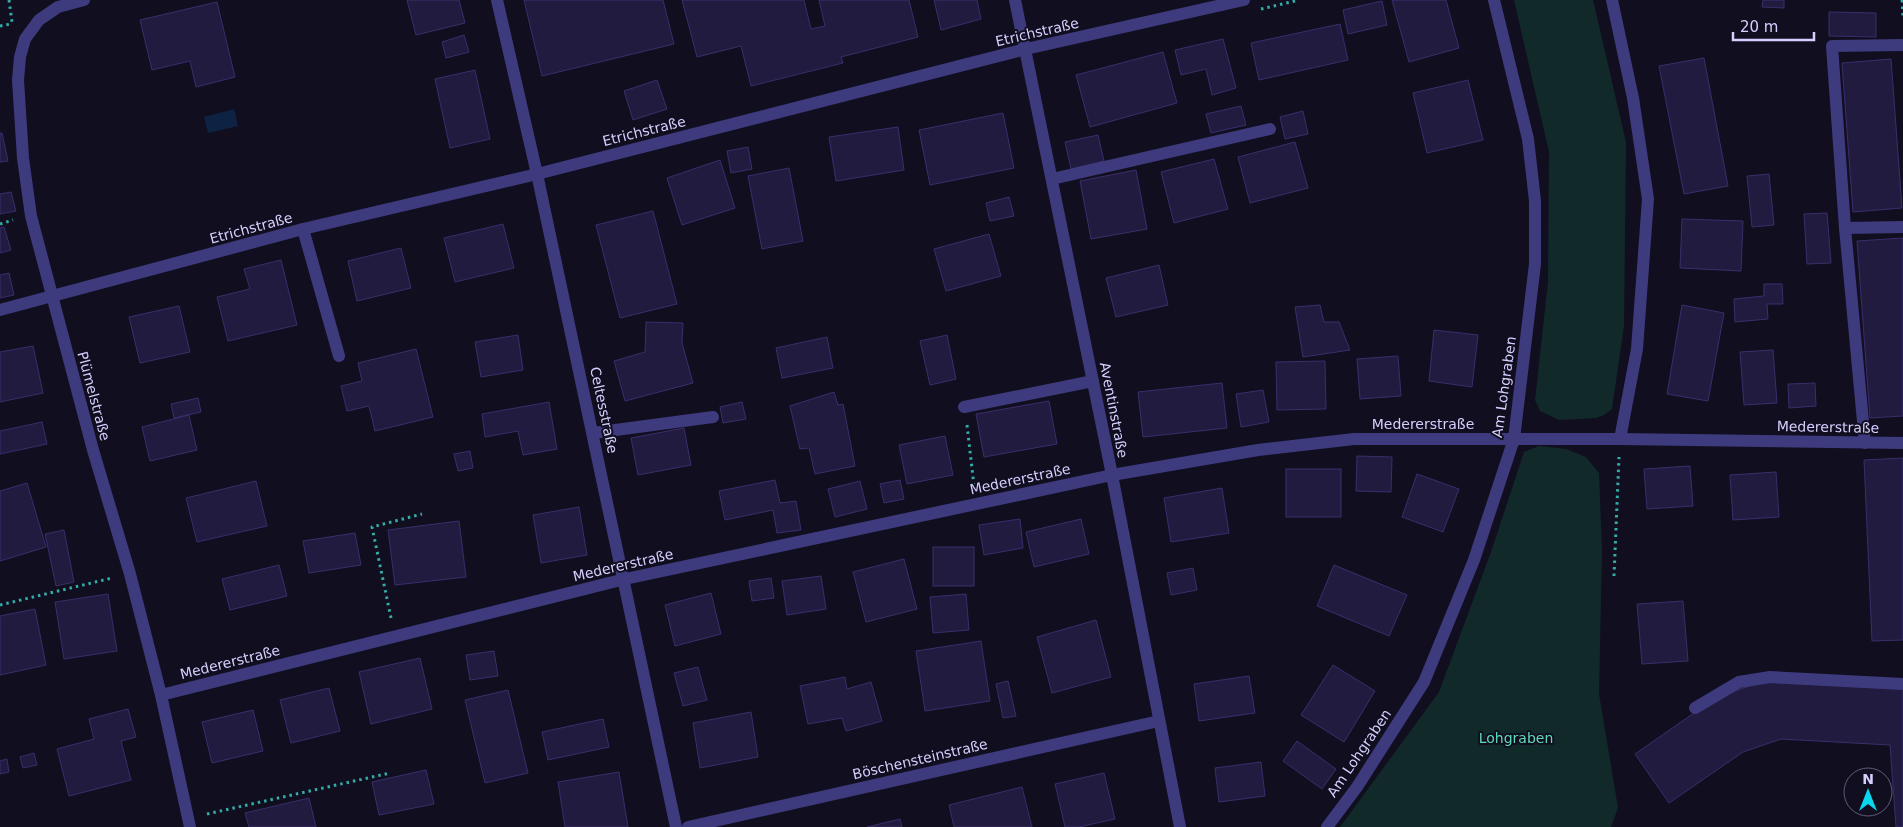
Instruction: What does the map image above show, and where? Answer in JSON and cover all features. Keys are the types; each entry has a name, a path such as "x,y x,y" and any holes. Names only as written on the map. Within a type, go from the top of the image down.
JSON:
{"street":[{"name":"Plümelstraße","path":"84,0 58,7 39,20 25,39 20,57 18,80 23,158 31,216 93,450 130,574 161,695 189,823"},
{"name":"Celtesstraße","path":"497,0 538,174 676,827"},
{"name":"Aventinstraße","path":"1015,0 1112,475 1180,827"},
{"name":"Etrichstraße","path":"0,310 303,229 538,174 1026,49 1244,0"},
{"name":"Am Lohgraben","path":"1327,827 1357,787 1424,682 1474,560 1514,439 1535,264 1535,201 1528,139 1494,0"},
{"path":"1612,0 1633,98 1648,198 1637,349 1620,439"},
{"path":"1865,443 1845,228 1832,46 1903,45"},
{"path":"1052,179 1270,129"},
{"path":"1845,228 1903,227"},
{"path":"303,229 339,356"},
{"path":"964,407 1093,381"},
{"path":"593,433 714,417"},
{"name":"Medererstraße","path":"161,695 625,579 1112,475 1258,450 1354,439 1620,439 1903,443"},
{"path":"1695,708 1739,682 1770,676 1903,684"},
{"name":"Böschensteinstraße","path":"688,827 1159,720"}],"path":[{"path":"1260,9 1299,0"},
{"path":"1902,0 1903,17"},
{"path":"0,26 12,24"},
{"path":"964,407 977,504"},
{"path":"1614,576 1620,439"},
{"path":"395,636 372,527 422,514"},
{"path":"0,605 130,574"},
{"path":"189,823 390,773"}],"green space":[{"path":"1514,0 1593,0 1626,142 1624,326 1612,409 1596,418 1559,420 1540,411 1535,400 1548,282 1549,152"},
{"name":"Lohgraben","path":"1539,446 1566,449 1586,457 1599,473 1602,550 1599,694 1618,808 1611,827 1340,827 1439,692 1491,552 1524,452"}],"water":[{"path":"234,109 238,126 208,133 204,117"}],"building":[{"path":"407,0 459,0 465,23 416,35"},
{"path":"524,0 663,0 674,44 542,76"},
{"path":"682,0 804,0 811,29 825,26 819,0 909,0 918,37 841,57 843,63 751,86 741,46 697,57"},
{"path":"934,0 977,0 981,19 941,30"},
{"path":"1392,0 1446,0 1459,48 1409,62"},
{"path":"1763,0 1784,0 1784,8 1762,7"},
{"path":"1382,1 1387,25 1348,34 1343,10"},
{"path":"217,2 235,77 196,87 190,61 152,70 140,20"},
{"path":"1829,12 1876,13 1876,37 1829,36"},
{"path":"1340,24 1348,60 1259,80 1251,43"},
{"path":"464,35 469,52 446,58 442,42"},
{"path":"1223,39 1236,88 1212,95 1206,69 1181,75 1175,50"},
{"path":"1163,52 1177,103 1090,127 1076,75"},
{"path":"1704,58 1728,186 1684,194 1659,66"},
{"path":"1891,59 1902,208 1853,212 1842,63"},
{"path":"475,70 490,139 450,148 435,79"},
{"path":"657,80 667,109 633,120 624,91"},
{"path":"1468,80 1483,140 1427,153 1413,93"},
{"path":"1241,106 1246,125 1211,133 1206,114"},
{"path":"1303,111 1308,134 1285,139 1280,117"},
{"path":"1003,113 1014,168 930,185 919,130"},
{"path":"898,127 904,170 836,181 829,137"},
{"path":"0,133 2,133 8,161 0,162"},
{"path":"1098,135 1104,161 1071,169 1065,142"},
{"path":"1295,142 1308,188 1250,203 1238,157"},
{"path":"748,147 752,169 731,173 727,151"},
{"path":"1214,159 1228,209 1174,223 1161,172"},
{"path":"720,160 735,208 682,225 667,178"},
{"path":"789,168 803,241 762,249 748,176"},
{"path":"1136,170 1147,229 1091,239 1080,181"},
{"path":"1769,174 1774,225 1752,227 1747,176"},
{"path":"11,192 16,211 0,214 0,194"},
{"path":"1009,197 1014,216 990,221 986,203"},
{"path":"653,211 677,304 620,318 596,225"},
{"path":"1827,213 1831,263 1807,264 1804,214"},
{"path":"1682,219 1743,221 1741,271 1680,268"},
{"path":"503,224 514,268 455,282 444,238"},
{"path":"4,227 11,250 0,253 0,228"},
{"path":"989,234 1001,276 946,291 934,249"},
{"path":"1903,238 1903,416 1870,418 1857,241"},
{"path":"401,248 411,288 357,301 348,261"},
{"path":"281,260 297,325 228,341 217,297 250,289 244,269"},
{"path":"1159,265 1168,305 1116,317 1106,278"},
{"path":"9,273 14,295 0,298 0,275"},
{"path":"1764,284 1782,284 1783,304 1767,304 1768,319 1735,322 1734,299 1764,296"},
{"path":"1320,305 1324,322 1339,322 1350,350 1303,357 1295,307"},
{"path":"1682,305 1724,313 1708,401 1667,394"},
{"path":"179,306 190,352 140,363 129,317"},
{"path":"646,322 683,323 682,343 693,383 625,401 614,361 645,352"},
{"path":"1434,330 1478,335 1472,387 1429,381"},
{"path":"518,335 523,370 481,377 475,342"},
{"path":"947,335 956,379 930,385 920,341"},
{"path":"827,337 833,368 782,378 776,348"},
{"path":"33,346 43,393 0,402 0,352"},
{"path":"416,349 433,417 375,431 369,406 347,411 341,386 362,381 358,363"},
{"path":"1773,350 1777,403 1744,405 1740,352"},
{"path":"1398,356 1401,396 1360,399 1357,359"},
{"path":"1325,361 1326,409 1277,410 1276,362"},
{"path":"1222,383 1227,428 1143,437 1138,392"},
{"path":"1815,383 1816,406 1789,408 1788,384"},
{"path":"1263,390 1269,422 1241,427 1236,394"},
{"path":"834,392 838,405 843,404 855,466 815,474 809,448 800,449 790,406"},
{"path":"198,398 201,412 174,418 171,404"},
{"path":"1049,401 1057,444 984,457 976,414"},
{"path":"549,402 557,449 523,455 518,431 485,437 482,414"},
{"path":"742,402 746,419 723,423 720,407"},
{"path":"189,415 197,450 150,461 142,427"},
{"path":"42,422 47,444 0,454 0,431"},
{"path":"684,428 691,465 638,475 631,438"},
{"path":"945,436 953,475 907,484 899,445"},
{"path":"470,451 473,468 458,471 454,454"},
{"path":"1357,456 1392,457 1391,492 1356,491"},
{"path":"1903,458 1903,640 1872,641 1864,460"},
{"path":"1690,466 1693,506 1647,509 1644,469"},
{"path":"1286,469 1341,469 1341,517 1286,517"},
{"path":"1776,472 1779,517 1733,520 1730,475"},
{"path":"1417,474 1459,489 1443,532 1402,517"},
{"path":"775,480 780,503 796,501 801,530 777,533 773,510 725,520 719,491"},
{"path":"900,480 904,499 884,503 880,484"},
{"path":"256,481 267,526 197,542 186,498"},
{"path":"860,481 867,509 835,517 828,489"},
{"path":"27,483 46,547 0,561 0,491"},
{"path":"1222,488 1229,533 1171,542 1164,498"},
{"path":"579,507 587,555 541,563 533,515"},
{"path":"1020,519 1023,548 984,555 979,525"},
{"path":"1081,519 1089,554 1034,567 1026,532"},
{"path":"459,521 466,577 395,585 388,530"},
{"path":"64,530 74,582 56,586 45,534"},
{"path":"355,533 361,565 309,573 303,541"},
{"path":"933,547 974,547 974,586 933,586"},
{"path":"904,559 917,609 866,622 853,572"},
{"path":"279,565 287,596 230,610 222,579"},
{"path":"1334,565 1407,595 1389,636 1317,606"},
{"path":"1193,568 1197,590 1171,595 1167,573"},
{"path":"821,576 826,609 787,615 782,581"},
{"path":"771,578 774,598 752,601 749,581"},
{"path":"711,593 721,634 675,646 665,605"},
{"path":"108,594 117,651 64,659 55,602"},
{"path":"966,594 969,630 933,633 930,597"},
{"path":"1683,601 1688,661 1642,664 1637,604"},
{"path":"35,609 46,665 0,675 0,616"},
{"path":"1096,620 1111,677 1052,693 1037,637"},
{"path":"981,641 990,701 925,711 916,651"},
{"path":"494,651 498,676 470,680 466,655"},
{"path":"420,658 432,709 371,724 359,672"},
{"path":"1333,665 1375,691 1344,742 1301,715"},
{"path":"698,667 707,700 683,706 674,673"},
{"path":"1249,676 1255,713 1199,721 1194,684"},
{"path":"845,677 847,689 871,682 882,721 846,731 842,718 808,724 800,686"},
{"path":"1008,681 1016,716 1003,718 996,684"},
{"path":"1761,682 1903,689 1903,827 1896,827 1890,745 1781,739 1743,752 1669,803 1635,754 1717,697"},
{"path":"329,688 340,731 291,743 280,700"},
{"path":"508,690 528,773 485,783 465,700"},
{"path":"128,709 136,737 121,741 131,780 69,796 57,749 94,739 89,719"},
{"path":"253,710 263,751 212,763 202,722"},
{"path":"751,712 758,757 700,768 693,723"},
{"path":"603,719 609,747 548,760 542,732"},
{"path":"1297,741 1336,769 1322,789 1283,761"},
{"path":"34,753 37,765 23,768 20,757"},
{"path":"7,759 9,772 0,774 0,761"},
{"path":"1261,762 1265,796 1219,802 1215,768"},
{"path":"426,770 434,804 379,815 372,782"},
{"path":"619,772 628,827 565,827 558,782"},
{"path":"1104,773 1115,819 1079,827 1065,827 1055,784"},
{"path":"1022,787 1032,827 954,827 949,805"},
{"path":"309,798 316,827 249,827 245,813"},
{"path":"900,819 902,827 867,827"}]}
